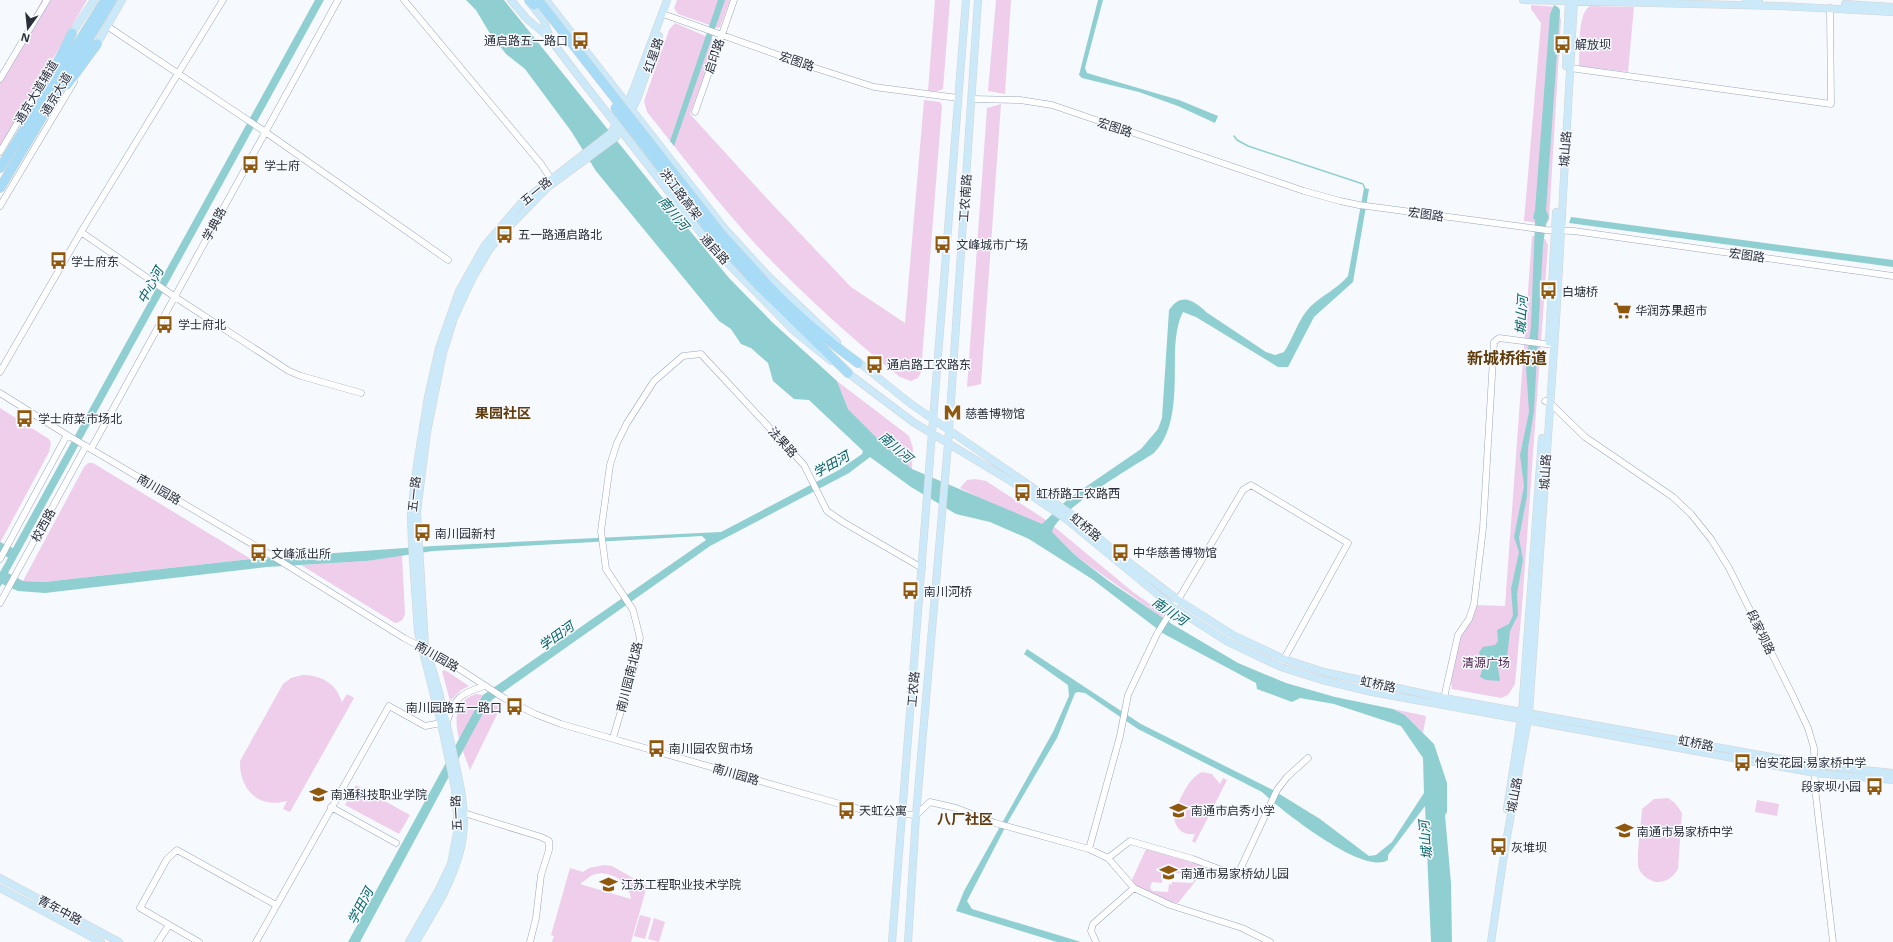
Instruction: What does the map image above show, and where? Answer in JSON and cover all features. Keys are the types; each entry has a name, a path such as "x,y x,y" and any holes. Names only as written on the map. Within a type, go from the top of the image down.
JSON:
{"highway":[{"name":"通京大道","path":"0,188 83,43 105,0"},
{"name":"通京大道","path":"0,168 112,0"},
{"name":"洪江路高架","path":"532,1 717,240 848,373"},
{"path":"13,147 47,85 72,33"},
{"path":"20,154 96,44"},
{"name":"洪江路高架","path":"762,284 822,337 858,362"}],"main road":[{"path":"72,33 94,0"},
{"path":"96,44 122,0"},
{"path":"511,0 527,19 551,40"},
{"name":"通启路","path":"546,0 725,229 754,261 858,362 933,419"},
{"name":"红星路","path":"632,110 638,97 665,14 667,0"},
{"name":"红星路","path":"627,103 671,0"},
{"name":"工农南路","path":"933,435 933,419 966,0"},
{"name":"工农南路","path":"948,444 978,0"},
{"path":"1523,0 1830,8 1893,12"},
{"path":"1746,0 1893,7"},
{"name":"通启路","path":"532,1 543,19 551,40 711,246 794,331 814,349 933,435"},
{"name":"城山路","path":"1558,230 1570,68 1572,1"},
{"name":"城山路","path":"1491,942 1525,716 1551,345 1572,1"},
{"name":"五一路","path":"619,126 627,103"},
{"name":"五一路","path":"416,942 450,883 463,838 457,768 423,647 415,545 417,512 427,432 443,353 454,318 472,279 489,250 552,181 613,135 632,110"},
{"name":"虹桥路","path":"933,419 949,429 1178,600 1232,635 1284,659 1324,672 1525,716 1815,773 1893,780"},
{"name":"虹桥路","path":"933,435 1055,508"},
{"name":"工农路","path":"892,942 926,506 933,435"},
{"name":"工农路","path":"908,942 916,815 948,444"},
{"name":"虹桥路","path":"1068,517 1173,607 1228,642 1281,667 1322,680 1372,692 1816,765 1893,773"},
{"name":"城山路","path":"1486,942 1525,716"},
{"name":"五一路","path":"409,942 438,891 450,864 458,835 461,814 452,776 444,723"},
{"name":"青年中路","path":"0,878 119,942"},
{"name":"青年中路","path":"0,888 101,942"}],"street":[{"path":"0,79 47,0"},
{"path":"0,372 81,232 223,0"},
{"name":"学典路","path":"87,447 175,297 264,131 338,0"},
{"path":"404,0 541,164 552,181"},
{"name":"启印路","path":"695,112 720,34 734,0"},
{"path":"1570,68 1831,104 1830,8"},
{"name":"宏图路","path":"665,14 707,30 874,87 958,98"},
{"path":"107,26 264,131 448,260"},
{"name":"通京大道辅道","path":"0,152 72,33"},
{"path":"0,206 96,44"},
{"name":"宏图路","path":"972,100 1020,100 1052,105 1304,190 1359,205 1546,230 1558,230 1893,276"},
{"path":"81,232 175,297 290,371 301,376 361,392"},
{"path":"1444,698 1458,635 1469,619 1474,604 1483,528 1494,342 1499,338 1551,345"},
{"name":"法果路","path":"701,354 804,465 827,511 843,522 922,568"},
{"name":"南川园南北路","path":"613,738 635,664 640,638 633,610 606,569 601,531 610,465 617,443 627,423 654,381 683,356 701,354"},
{"name":"南川园路","path":"0,393 87,447 296,570 404,638 423,647 487,688 534,714 561,724 847,806 872,812 916,815"},
{"name":"段家坝路","path":"1547,401 1585,437 1673,497 1691,514 1711,539 1729,568 1758,623 1808,728 1814,748 1816,765 1815,788 1833,942"},
{"name":"校西路","path":"1,557 69,436"},
{"name":"校西路","path":"0,603 87,447"},
{"path":"1089,849 1120,736 1128,695 1166,616 1178,600 1243,490 1251,485 1348,543 1284,659"},
{"path":"256,942 389,706 425,726 444,723 462,694 487,688"},
{"path":"1108,858 1130,841 1194,859 1237,876 1277,790 1287,777 1308,758"},
{"path":"916,815 930,802 956,808 997,824 1089,849 1108,858 1134,888 1170,905 1242,928 1270,942"},
{"path":"331,807 396,843"},
{"path":"461,814 541,837 549,841 549,850 541,875 536,918 530,942"},
{"path":"199,942 140,908 166,859 177,850 276,906"},
{"path":"1096,942 1091,931 1093,924 1134,888"},
{"path":"158,942 169,925"}],"green space":[{"path":"42,0 87,0 0,149 0,75"},
{"path":"677,0 730,0 720,27 718,28 678,14 674,8"},
{"path":"935,0 950,0 943,89 938,91 928,91"},
{"path":"996,0 1011,0 1005,94 988,91"},
{"path":"1531,5 1558,7 1561,20 1549,220 1546,224 1524,221 1541,23 1531,9"},
{"path":"1590,6 1634,7 1628,72 1579,66 1581,24 1586,10"},
{"path":"675,23 717,41 690,114 773,205 851,287 905,323 924,100 940,102 942,106 921,372 918,378 911,381 900,377 846,332 794,283 761,250 731,216 647,112 644,101 669,30"},
{"path":"1001,104 981,384 967,387 987,108"},
{"name":"清源广场","path":"1532,236 1545,239 1548,245 1522,607 1515,684 1508,695 1501,698 1452,689 1451,682 1460,636 1471,619 1477,605 1505,606"},
{"path":"837,381 909,436 913,448 912,469 883,444 848,409"},
{"path":"0,408 49,439 51,443 49,452 0,543"},
{"path":"88,463 93,463 251,559 44,582 23,581 84,467"},
{"path":"975,479 986,481 1046,520 1133,592 1163,613 1163,618 1076,556 1057,537 960,488 967,480"},
{"path":"402,555 405,614 402,620 395,623 301,565 367,561"},
{"path":"445,670 469,686 461,690 450,701 442,671"},
{"path":"309,675 327,681 336,690 342,702 347,694 354,698 290,812 283,809 287,801 277,803 267,802 252,794 243,780 240,761 283,684 291,678"},
{"path":"476,694 483,695 501,706 470,770 459,738 457,717 459,707 466,699"},
{"path":"1393,709 1426,716 1423,733 1405,715"},
{"path":"1202,772 1212,774 1220,784 1223,778 1227,780 1195,843 1192,841 1195,834 1187,834 1180,830 1174,820 1174,815 1181,797 1188,785 1192,779"},
{"path":"356,785 410,815 399,834 345,805"},
{"path":"1668,798 1675,803 1682,813 1678,869 1667,880 1655,882 1648,879 1640,871 1638,865 1642,809 1654,799"},
{"path":"1757,800 1779,804 1777,816 1755,812"},
{"name":"南通市易家桥幼儿园","path":"1146,849 1207,867 1178,903 1153,896 1141,889 1132,880","holes":["1163,874 1194,874 1193,883 1172,882 1172,885 1169,884 1168,892 1153,891 1150,888 1152,882 1162,883"]},
{"path":"604,865 612,866 647,886 631,942 552,942 554,936 551,935 570,868 583,872 589,868","holes":["601,873 621,880 625,884 628,888 631,899 580,884 592,875"]},
{"path":"640,915 651,918 645,939 634,936"},
{"path":"654,918 665,922 659,942 648,939"}],"water":[{"name":"南川河","path":"315,0 324,0 8,573 23,581 44,582 251,559 433,546 721,532 839,470 862,454 863,451 809,400 794,399 773,381 768,363 751,348 741,344 731,329 719,321 596,171 571,131 525,69 506,54 489,32 476,10 466,0 504,0 729,278 772,322 837,381 848,409 883,444 912,469 1042,524 1068,499 1141,449 1158,429 1162,418 1169,310 1173,305 1177,301 1184,299 1191,301 1266,352 1275,355 1284,352 1299,322 1311,306 1348,276 1364,188 1369,189 1353,282 1314,317 1288,367 1278,367 1196,317 1183,312 1178,325 1175,349 1174,404 1168,431 1162,443 1154,453 1081,501 1057,523 1052,532 1076,556 1110,582 1172,624 1238,663 1286,683 1335,697 1393,709 1405,715 1434,744 1447,783 1447,812 1445,815 1451,883 1452,942 1431,942 1425,806 1388,855 1388,860 1376,862 1361,859 1323,839 1304,826 1262,792 1138,729 1085,693 1078,692 1075,693 1057,738 1010,818 967,901 972,909 1081,942 1057,942 956,911 964,891 1053,732 1069,696 1068,685 1024,654 1027,649 1141,724 1273,790 1320,819 1369,856 1376,855 1392,842 1424,793 1423,758 1401,726 1334,704 1300,698 1292,702 1257,689 1256,683 1164,634 1092,579 1029,539 990,522 956,514 911,487 870,457 849,473 710,546 489,702 360,942 348,942 483,695 706,540 702,536 433,551 367,561 267,567 45,593 18,591 2,584 0,587 0,572 8,558 0,551 0,542 13,548"},
{"path":"718,0 725,0 674,146 670,141"},
{"path":"1098,0 1103,0 1085,68 1087,73 1179,100 1218,116 1215,123 1178,106 1139,92 1082,78 1079,75"},
{"path":"1554,5 1560,10 1546,210 1549,217 1546,224 1543,245 1534,411 1528,448 1527,496 1519,538 1523,560 1517,594 1518,615 1510,631 1507,658 1498,668 1500,681 1486,680 1480,677 1483,666 1479,652 1483,647 1495,645 1498,641 1497,630 1509,624 1513,615 1511,589 1519,552 1514,537 1524,486 1520,455 1529,412 1526,366 1531,326 1535,220 1533,218 1535,210 1550,14"},
{"path":"1571,217 1893,260 1893,267 1569,223"}],"waterway":[{"path":"1234,136 1237,140 1248,146 1363,184 1365,189"}],"place":[{"name":"通启路五一路口","path":"581,40"},
{"name":"解放坝","path":"1562,44"},
{"name":"学士府","path":"251,165"},
{"name":"五一路通启路北","path":"505,234"},
{"name":"文峰城市广场","path":"943,244"},
{"name":"学士府东","path":"58,261"},
{"name":"白塘桥","path":"1549,291"},
{"name":"华润苏果超市","path":"1622,310"},
{"name":"学士府北","path":"165,324"},
{"name":"通启路工农路东","path":"874,364"},
{"name":"慈善博物馆","path":"952,413"},
{"name":"学士府菜市场北","path":"25,418"},
{"name":"虹桥路工农路西","path":"1023,493"},
{"name":"南川园新村","path":"422,533"},
{"name":"中华慈善博物馆","path":"1120,552"},
{"name":"文峰派出所","path":"258,553"},
{"name":"南川河桥","path":"911,591"},
{"name":"南川园路五一路口","path":"515,707"},
{"name":"南川园农贸市场","path":"656,748"},
{"name":"怡安花园·易家桥中学","path":"1742,762"},
{"name":"段家坝小园","path":"1874,786"},
{"name":"南通科技职业学院","path":"318,794"},
{"name":"天虹公寓","path":"846,810"},
{"name":"南通市启秀小学","path":"1178,810"},
{"name":"南通市易家桥中学","path":"1624,831"},
{"name":"灰堆坝","path":"1498,847"},
{"name":"南通市易家桥幼儿园","path":"1168,873"},
{"name":"江苏工程职业技术学院","path":"608,884"}],"district":[{"name":"新城桥街道","path":"1507,358"},
{"name":"果园社区","path":"503,412"},
{"name":"八厂社区","path":"965,818"}],"water label":[{"name":"中心河","path":"150,285"},
{"name":"城山河","path":"1521,315"},
{"name":"学田河","path":"831,464"},
{"name":"学田河","path":"556,636"},
{"name":"城山河","path":"1425,840"},
{"name":"学田河","path":"360,906"}]}
